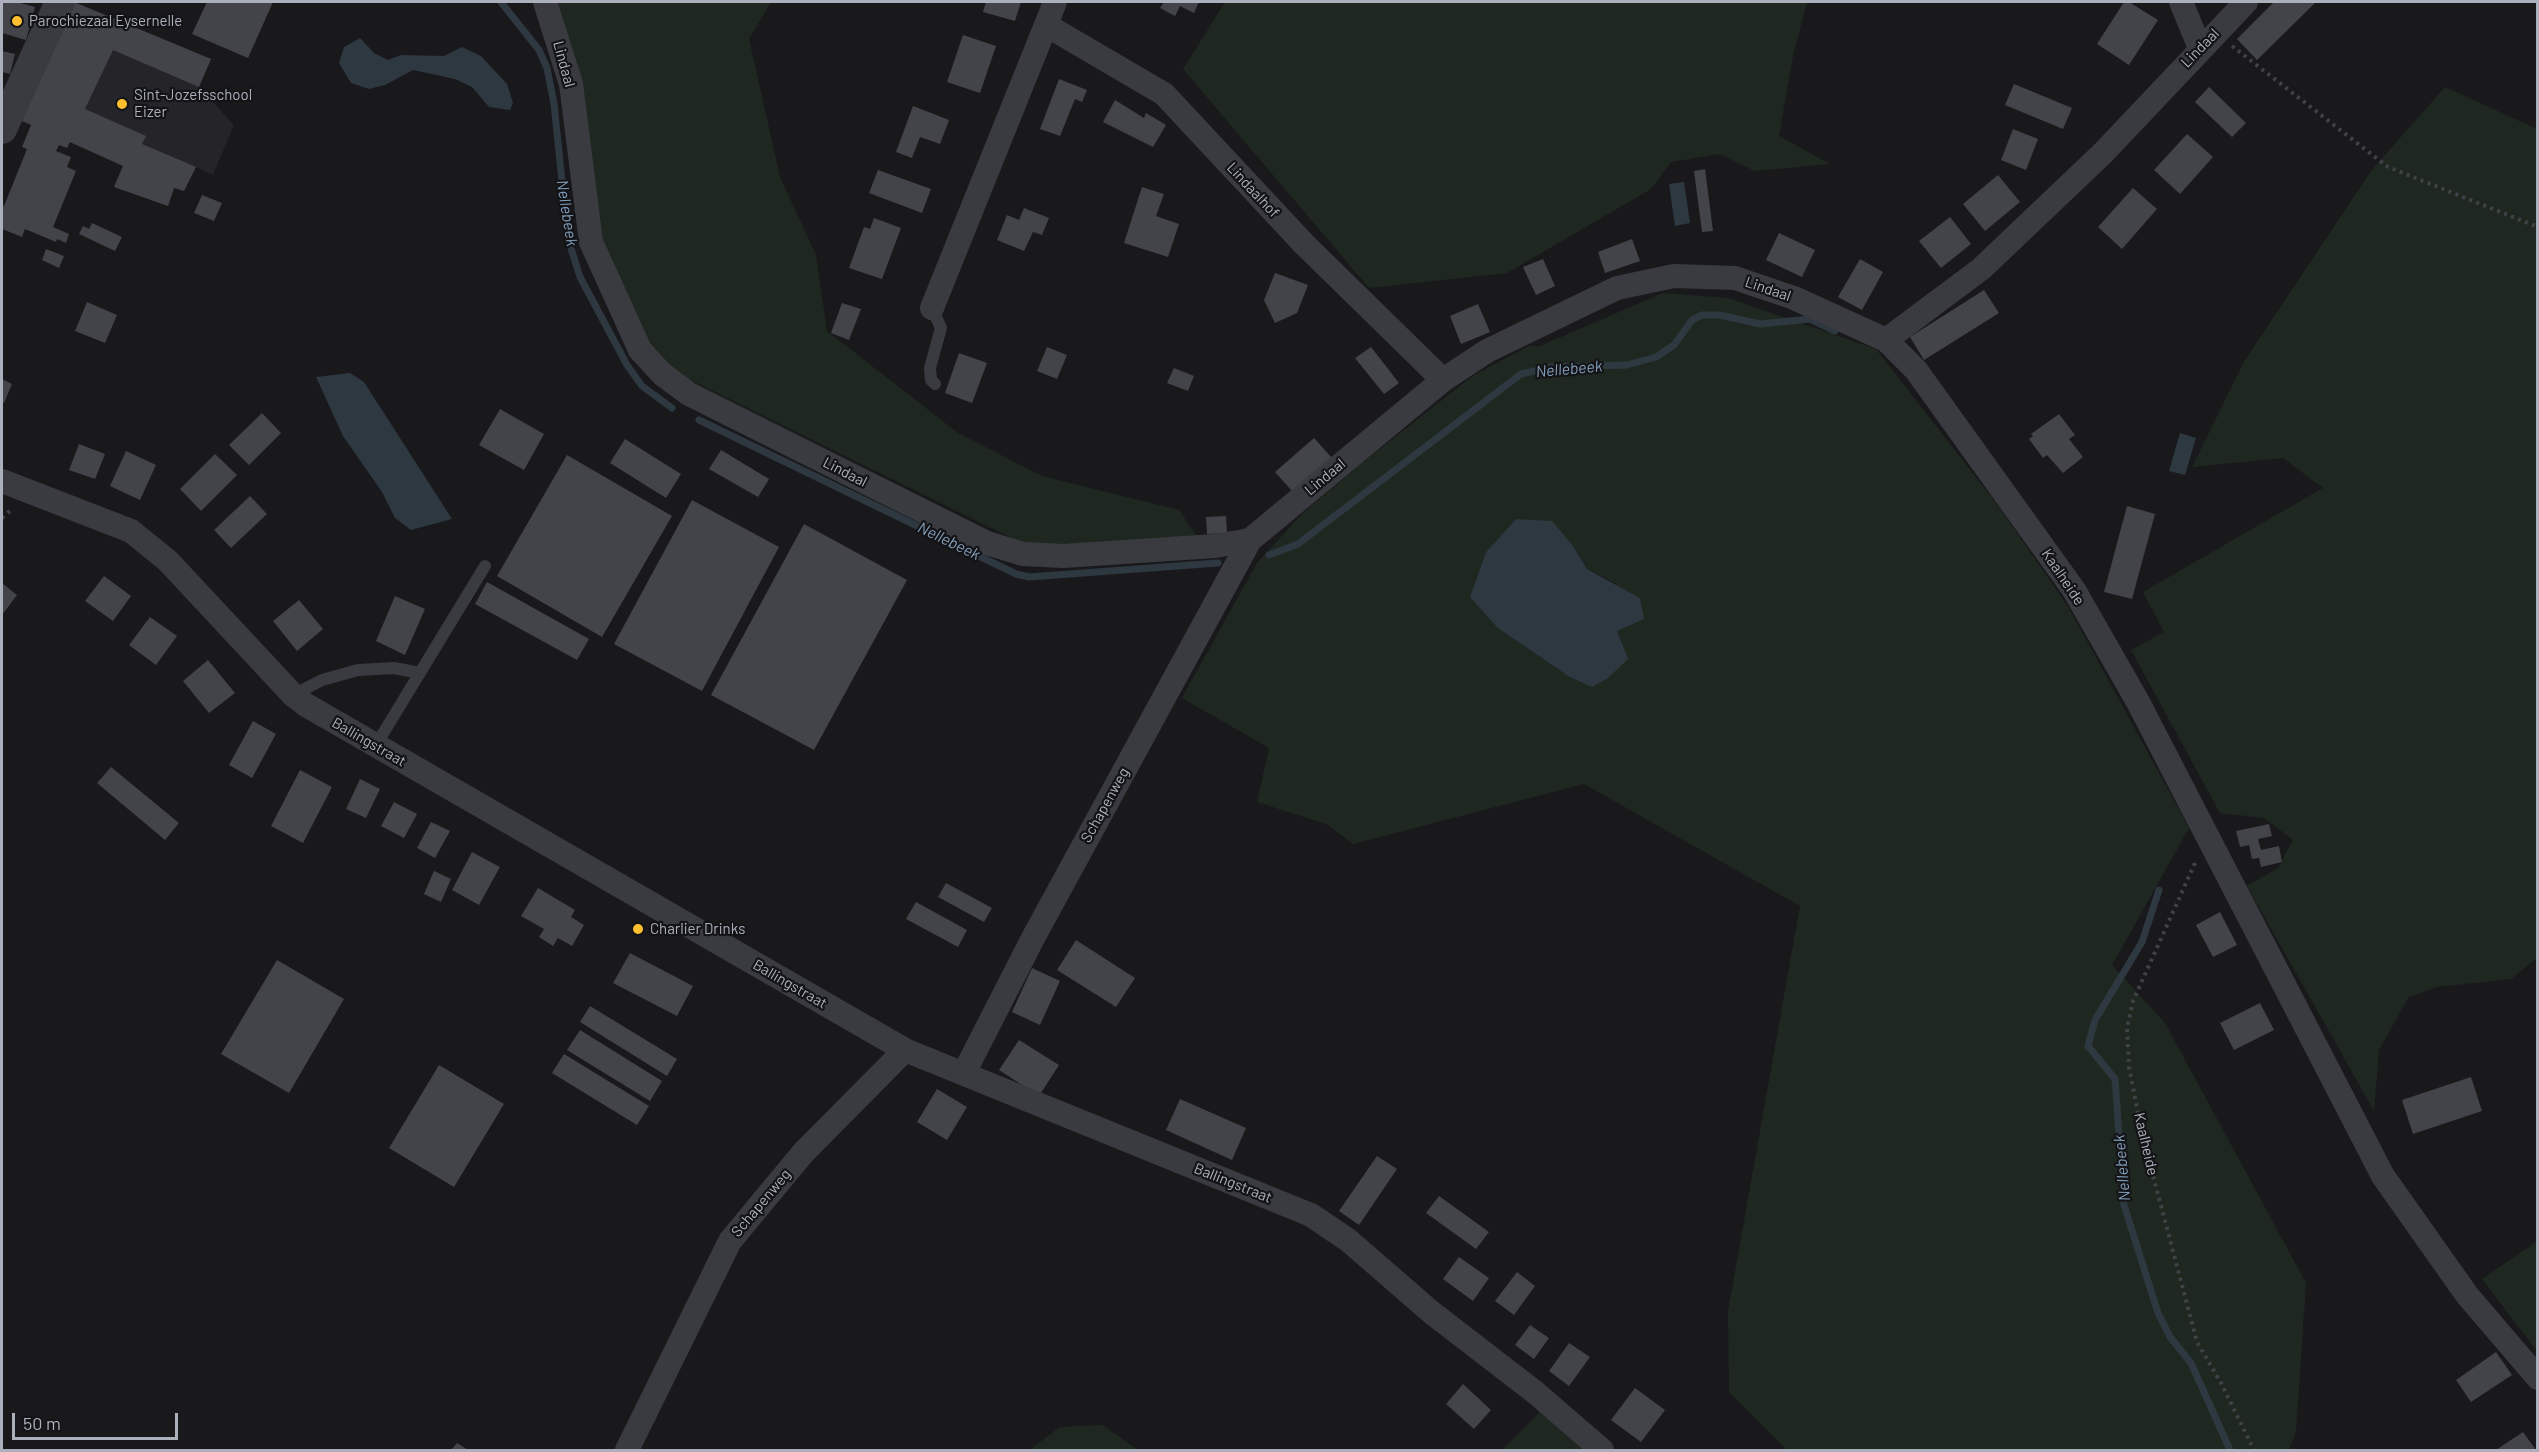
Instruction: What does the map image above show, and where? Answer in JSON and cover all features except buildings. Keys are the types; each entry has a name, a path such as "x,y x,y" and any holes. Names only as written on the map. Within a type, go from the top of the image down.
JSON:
{"street":[{"path":"2,129 60,2"},
{"name":"Lindaal","path":"545,2 571,84 591,242 640,350 662,374 689,394 987,543 1023,554 1063,556 1215,546 1250,540 1443,380 1486,351 1617,288 1674,276 1735,278 1794,298 1886,340 1981,269 2103,153 2246,2"},
{"path":"932,308 1055,2"},
{"path":"2181,2 2208,40"},
{"name":"Lindaalhof","path":"1046,25 1164,94 1304,244 1443,380"},
{"name":"Kaalheide","path":"1886,340 1916,370 2074,590 2138,702 2383,1176 2467,1295 2538,1378"},
{"name":"Ballingstraat","path":"2,481 131,531 168,561 293,695 376,746 905,1050 1311,1215 1348,1239 1431,1312 1536,1392 1602,1450"},
{"name":"Schapenweg","path":"964,1073 1033,938 1250,540"},
{"name":"Schapenweg","path":"627,1450 730,1241 803,1153 905,1050"}],"lane":[{"path":"932,308 941,328 930,368 931,380 934,384"},
{"path":"376,746 485,566"},
{"path":"293,695 322,680 358,670 394,668 420,673"}],"path":[{"path":"2208,40 2388,167 2538,227"},
{"name":"Kaalheide","path":"2208,835 2133,1001 2127,1028 2129,1067 2142,1134 2197,1342 2245,1428 2254,1450"}],"shaded area":[{"name":"Sint-Jozefsschool Eizer","path":"74,2 211,59 199,87 234,125 213,175 196,167 174,188 168,206 114,187 123,166 31,125"},
{"path":"549,2 771,2 749,39 780,177 816,255 827,331 958,433 1042,476 1179,510 1200,541 1044,554 652,361 600,236"},
{"path":"1225,2 1807,2 1793,56 1779,136 1830,164 1755,171 1719,154 1671,162 1651,189 1507,273 1369,288 1183,69"},
{"path":"360,38 374,53 388,60 401,55 444,56 462,47 481,56 507,84 513,103 510,110 489,107 472,87 455,79 413,70 385,85 369,89 351,83 339,63 344,47"},
{"path":"2445,87 2537,129 2537,958 2511,979 2436,987 2408,998 2379,1050 2374,1111 2247,886 2278,868 2293,840 2264,818 2220,813 2131,650 2164,632 2143,592 2323,488 2283,458 2192,467 2245,360 2371,171"},
{"path":"1684,182 1690,223 1675,226 1669,184"},
{"path":"1663,293 1728,298 1876,349 1999,507 2069,608 2189,828 2112,965 2165,1023 2306,1283 2296,1432 2289,1450 1787,1450 1729,1392 1728,1311 1800,906 1584,784 1353,844 1326,824 1257,802 1269,748 1182,698 1257,563 1303,513 1362,463 1474,375 1529,346 1540,346","holes":["1516,519 1573,546 1587,569 1617,584 1617,631 1470,597 1486,552"]},
{"path":"350,373 364,382 452,519 411,530 395,518 382,492 343,436 316,377"},
{"path":"2180,433 2196,438 2185,475 2169,471"},
{"path":"1516,519 1552,521 1573,546 1587,569 1640,598 1644,619 1617,631 1628,659 1608,678 1592,687 1570,677 1498,628 1470,597 1486,552"},
{"path":"2536,1242 2538,1244 2537,1351 2482,1279"},
{"path":"1543,1409 1587,1450 1502,1450"},
{"path":"1103,1425 1138,1450 1029,1450 1060,1427"}],"waterway":[{"name":"Nellebeek","path":"501,2 539,50 547,68 554,104 568,239 580,277 627,365 642,386 672,408"},
{"name":"Nellebeek","path":"1269,555 1298,544 1521,374 1551,367 1627,365 1656,357 1674,345 1692,320 1702,315 1720,315 1760,324 1810,319 1835,331"},
{"name":"Nellebeek","path":"699,420 1016,574 1029,577 1218,563"},
{"name":"Nellebeek","path":"2159,890 2142,942 2095,1020 2088,1046 2115,1079 2124,1205 2158,1313 2170,1337 2191,1363 2230,1450"}],"place":[{"name":"Parochiezaal Eysernelle","path":"17,21"},
{"name":"Sint-Jozefsschool Eizer","path":"122,104"},
{"name":"Charlier Drinks","path":"638,929"}]}
